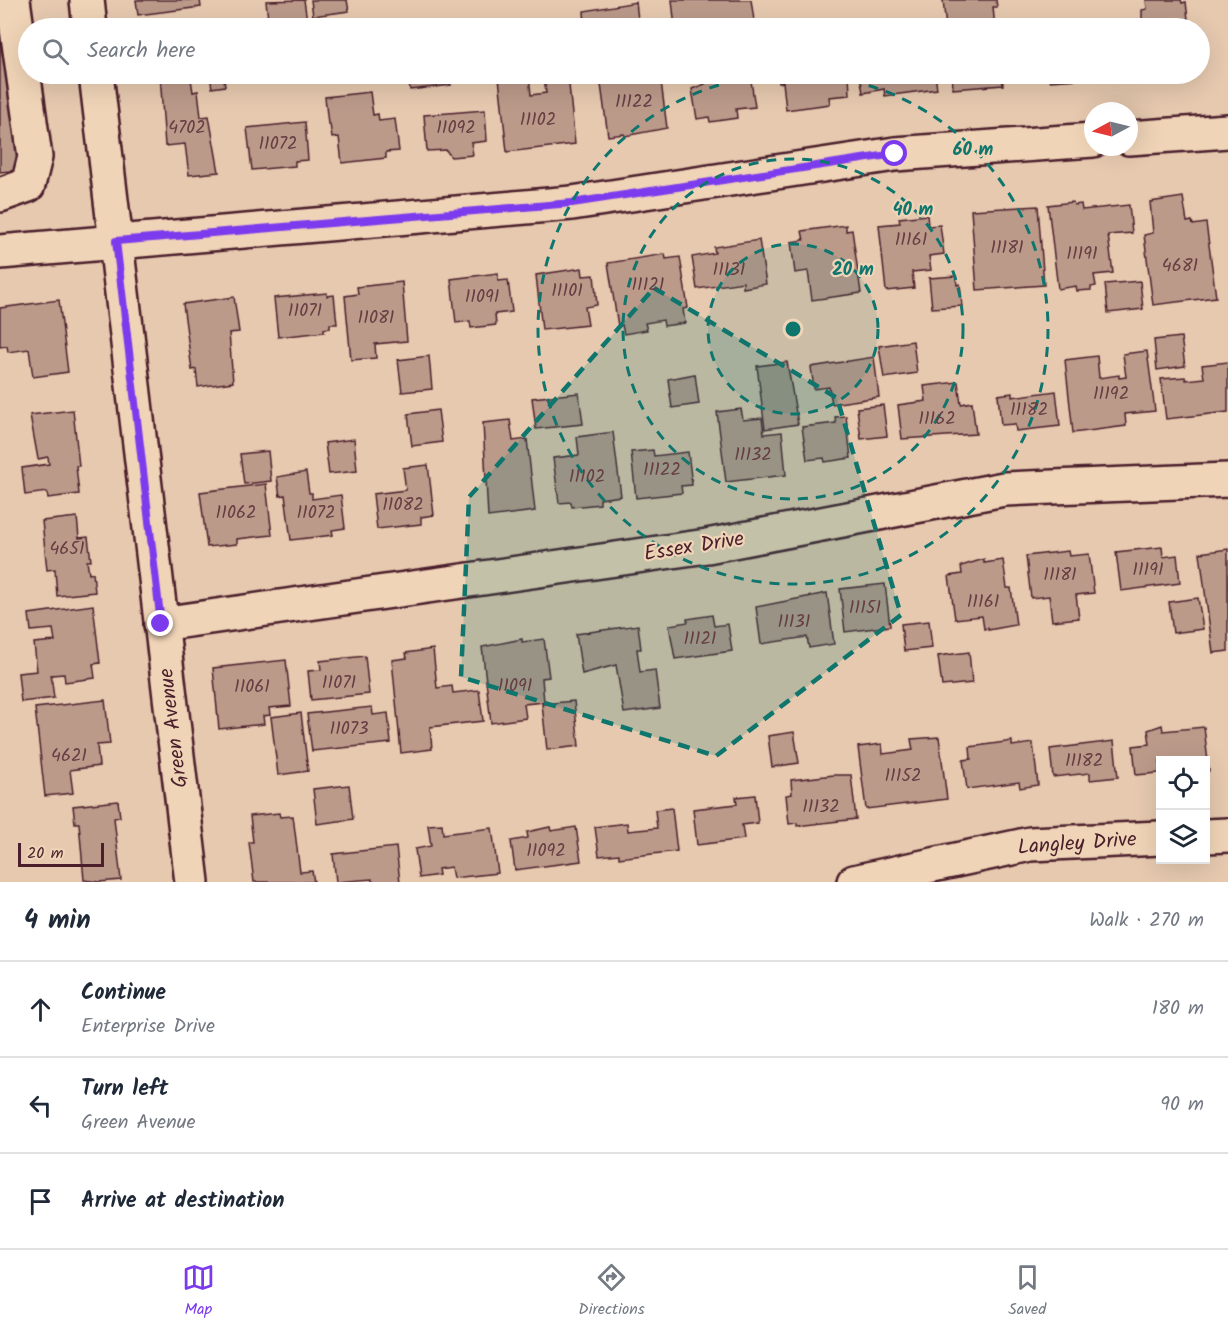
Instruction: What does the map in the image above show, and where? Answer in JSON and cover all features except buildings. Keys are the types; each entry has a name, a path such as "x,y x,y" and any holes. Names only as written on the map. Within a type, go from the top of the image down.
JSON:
{"street":[{"path":"13,0 18,36"},
{"path":"87,0 89,18"},
{"path":"0,195 28,185 35,157 25,84"},
{"name":"Green Avenue","path":"97,84 192,882"},
{"path":"1138,137 1228,131"},
{"path":"0,252 572,203 895,154 1084,141"},
{"name":"Essex Drive","path":"161,624 707,546 1004,489 1228,480"},
{"path":"1210,836 1228,835"},
{"name":"Langley Drive","path":"854,882 1030,844 1156,838"}],"highlighted area":[{"path":"654,288 837,398 901,615 716,756 461,677 469,497"}],"route":[{"path":"161,624 116,241 572,203 895,154"}]}
